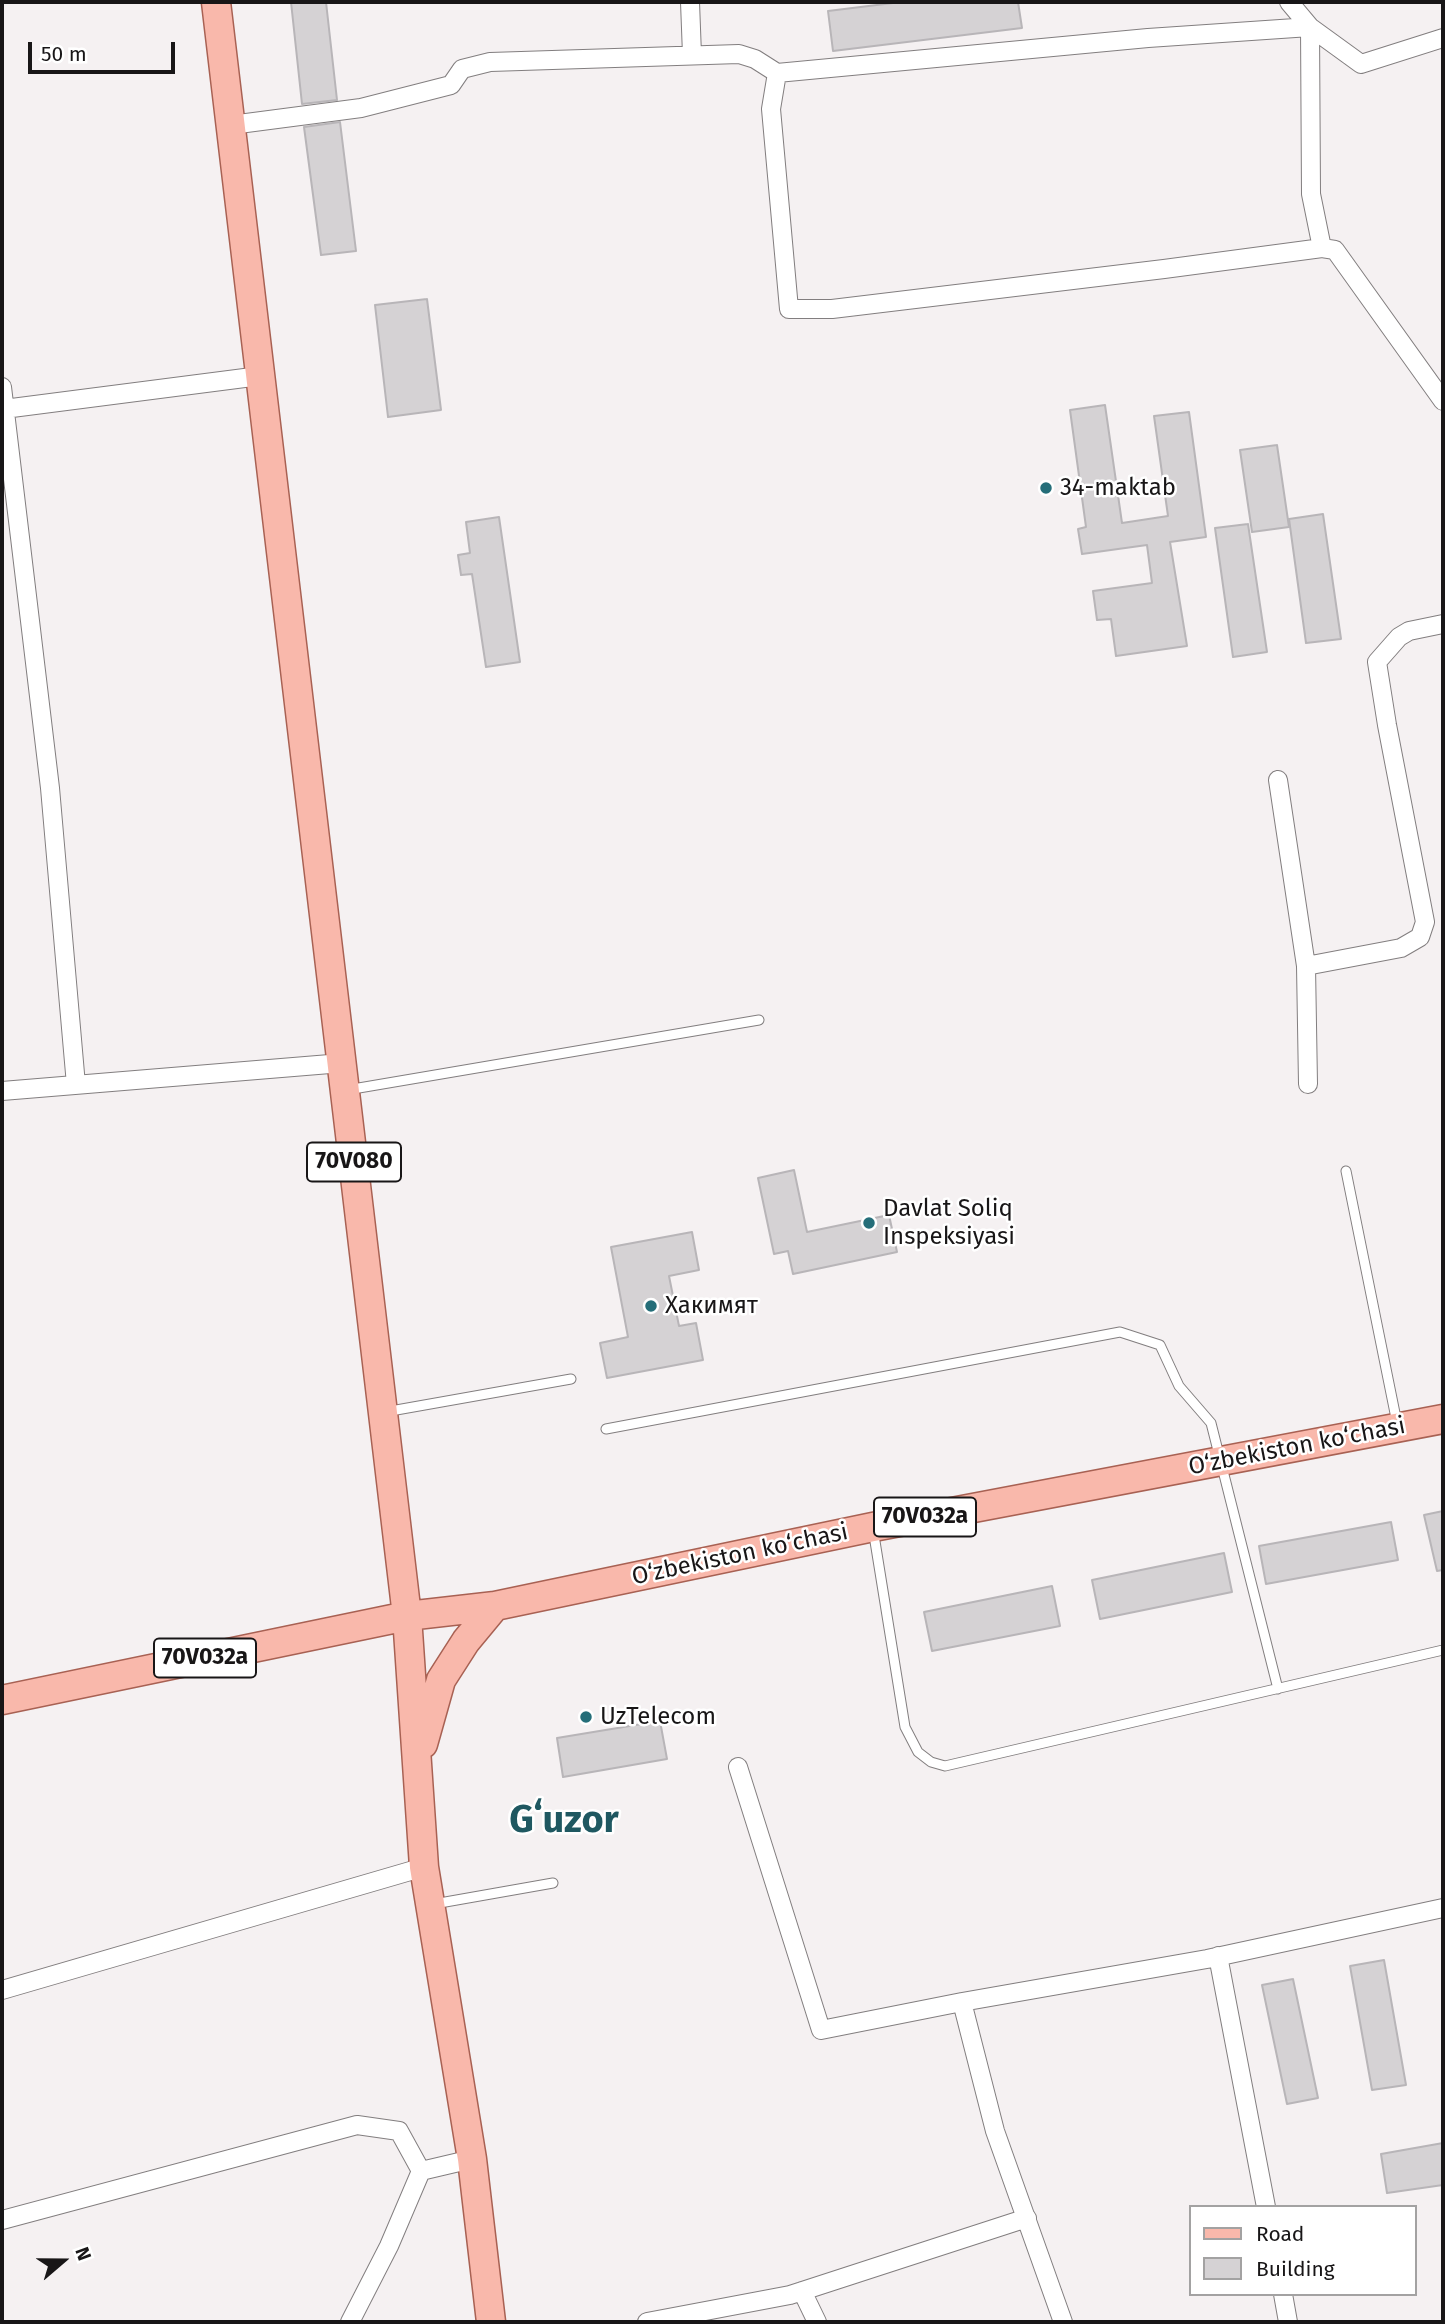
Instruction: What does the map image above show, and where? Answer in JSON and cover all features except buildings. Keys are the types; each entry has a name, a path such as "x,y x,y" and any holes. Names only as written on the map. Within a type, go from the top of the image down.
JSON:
{"main road":[{"name":"70V080","path":"216,2 407,1616 424,1867 471,2160 491,2322"},
{"name":"O‘zbekiston ko‘chasi","path":"407,1616 495,1605 873,1527 1443,1419"},
{"path":"417,1763 441,1681 466,1641 495,1605"},
{"name":"70V032a","path":"2,1700 407,1616"}],"street":[{"path":"690,2 692,55"},
{"path":"1289,2 1310,27 1361,64 1443,38"},
{"path":"231,125 361,108 451,85 462,69 490,62 739,54 755,59 777,74 1148,38 1310,27"},
{"path":"1310,27 1311,194 1322,248"},
{"path":"777,74 771,109 789,310 846,307 1164,270 1322,248 1335,250 1443,401"},
{"path":"4,409 260,376"},
{"path":"2,387 50,788 76,1085"},
{"path":"1306,966 1401,948 1420,937 1425,922 1377,662 1399,637 1409,631 1443,624"},
{"path":"1278,780 1306,966 1308,1084"},
{"path":"2,1091 342,1063"},
{"path":"738,1768 821,2030 1218,1956 1443,1908"},
{"path":"2,1990 424,1867"},
{"path":"1218,1956 1266,2205"},
{"path":"962,2002 995,2131 1063,2322"},
{"path":"2,2220 357,2125 399,2131 421,2171"},
{"path":"421,2171 471,2160"},
{"path":"349,2322 389,2246 421,2171"},
{"path":"647,2322 802,2291 1027,2218"},
{"path":"802,2291 817,2322"},
{"path":"1283,2296 1288,2322"}],"lane":[{"path":"345,1090 759,1020"},
{"path":"1346,1171 1398,1427"},
{"path":"606,1429 1120,1332 1160,1345 1179,1387 1210,1423 1278,1689"},
{"path":"383,1413 570,1379"},
{"path":"873,1527 905,1727 918,1752 930,1762 945,1766 1443,1650"},
{"path":"430,1905 553,1883"}],"place":[{"name":"34-maktab","path":"1046,488"},
{"name":"Davlat Soliq Inspeksiyasi","path":"869,1223"},
{"name":"Хакимят","path":"651,1306"},
{"name":"UzTelecom","path":"586,1717"}],"district":[{"name":"Gʻuzor","path":"564,1821"}]}
